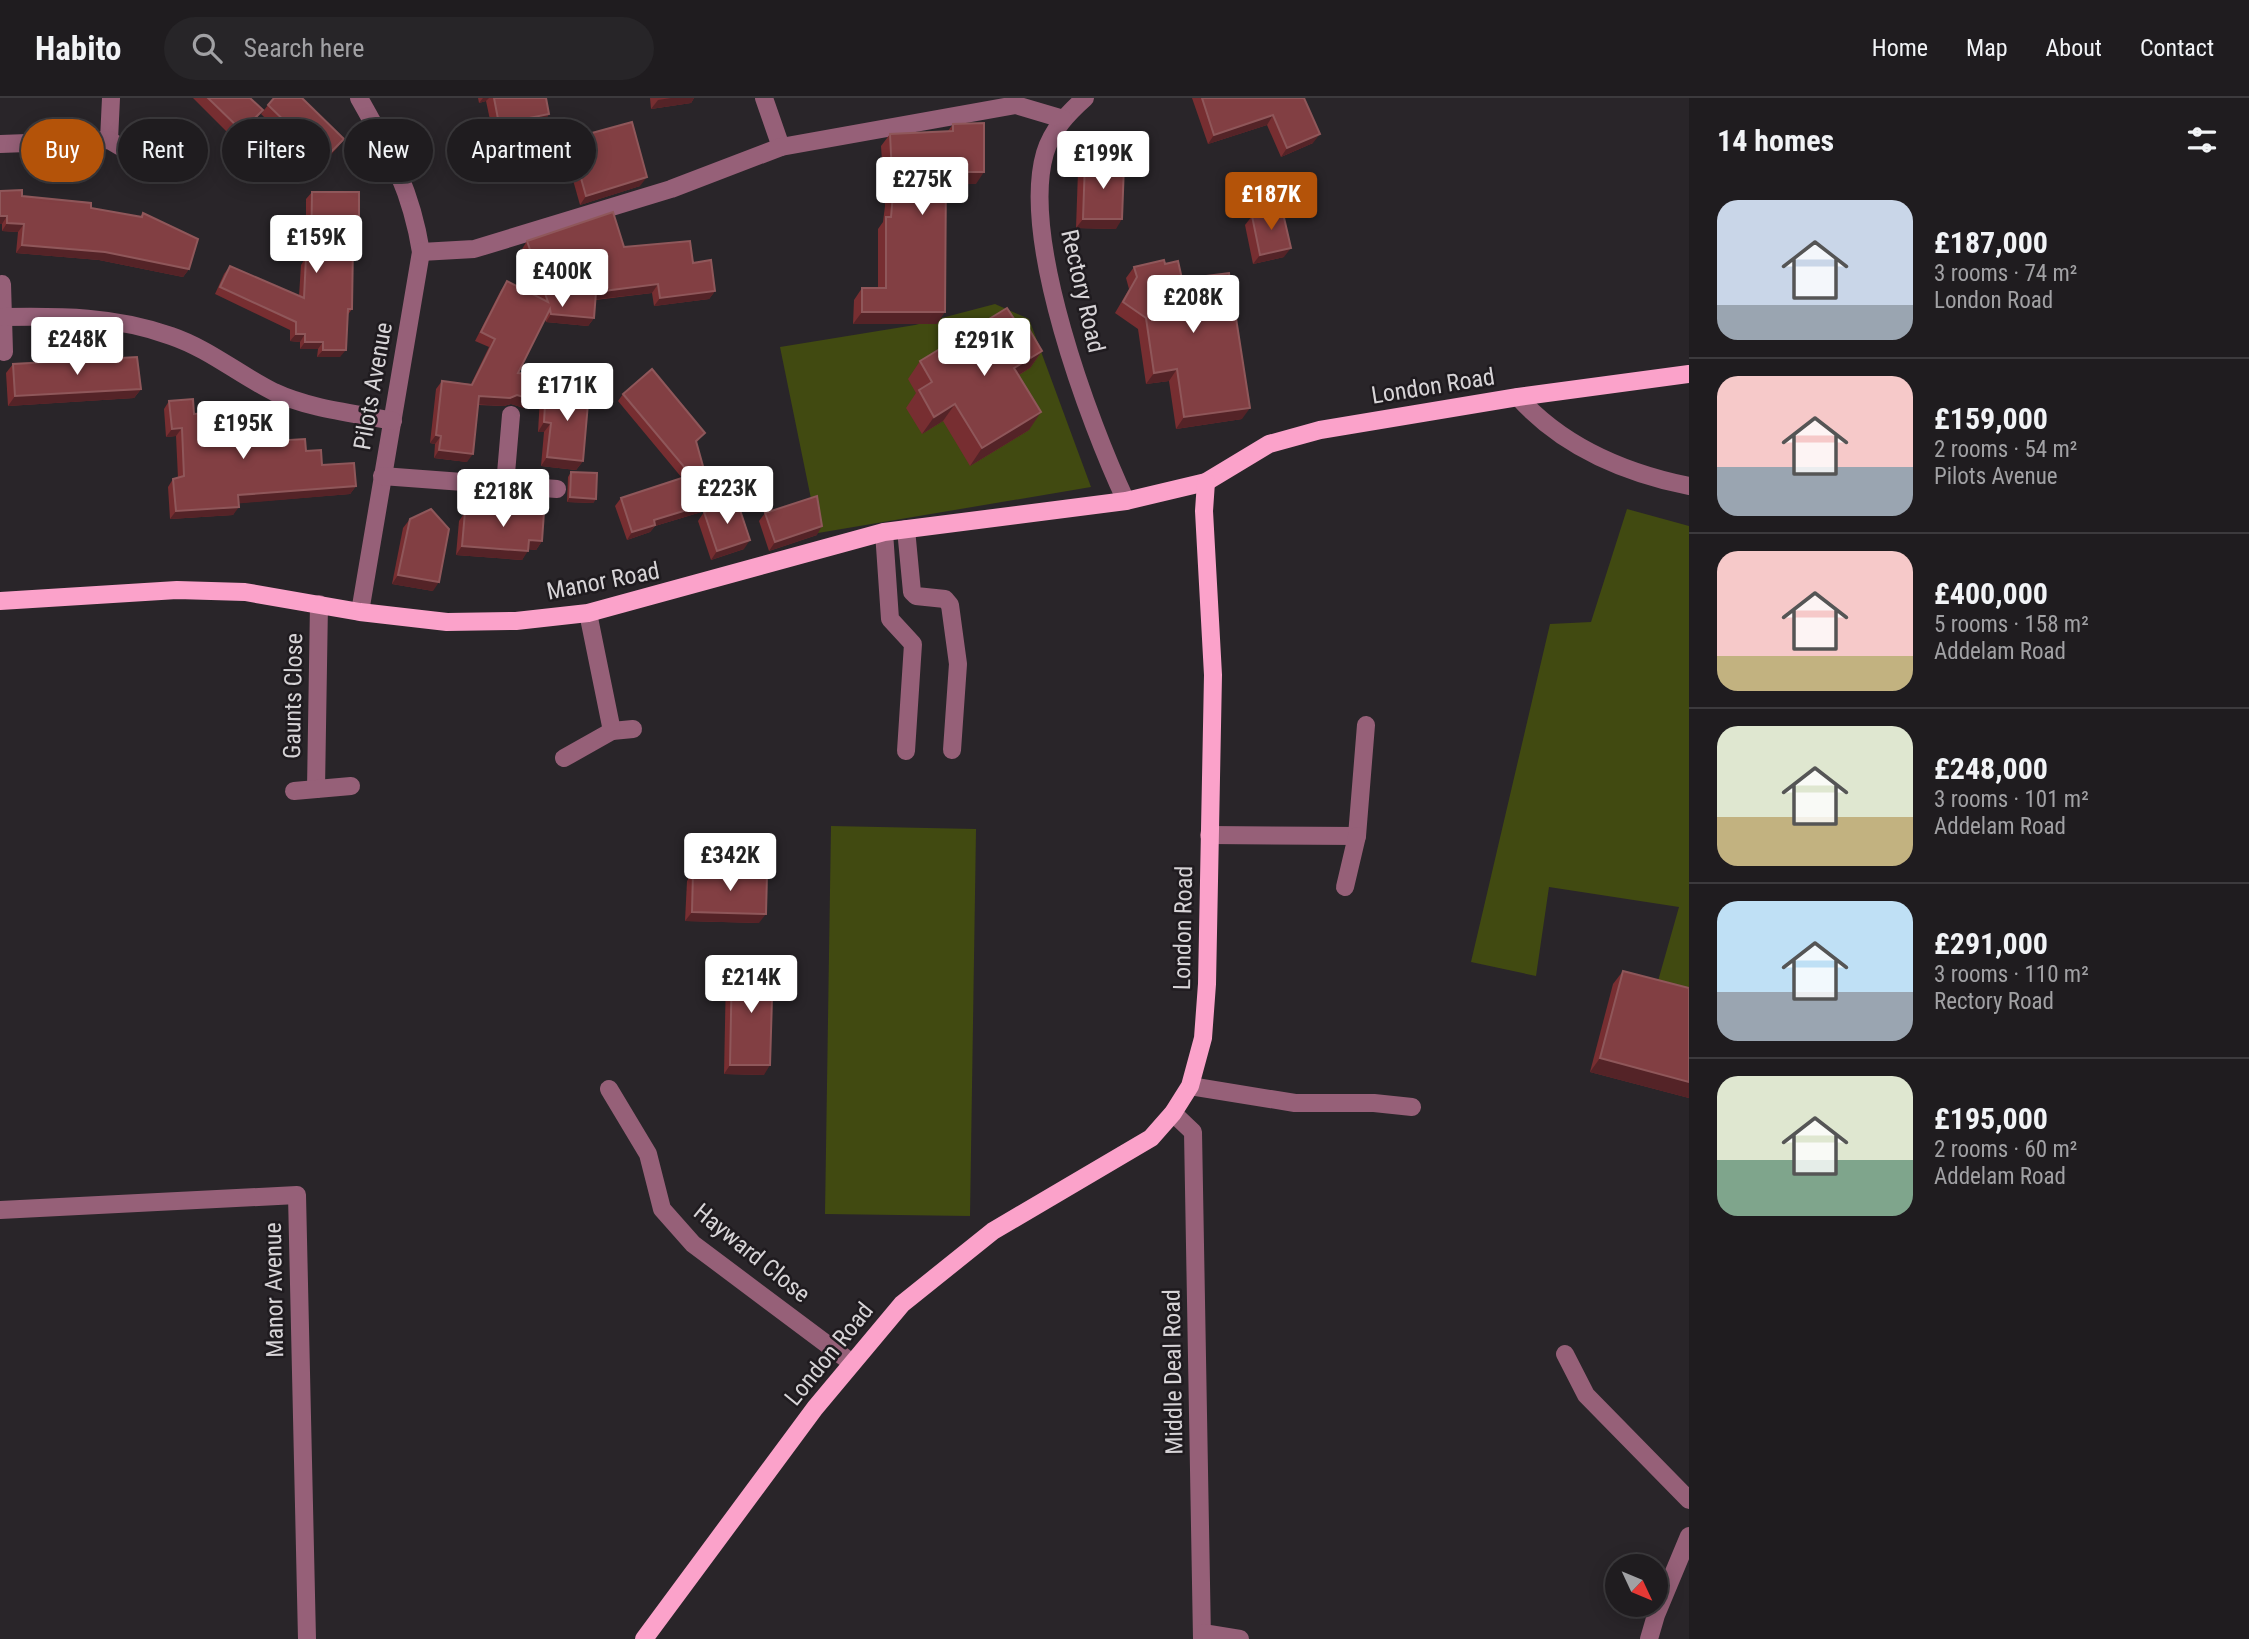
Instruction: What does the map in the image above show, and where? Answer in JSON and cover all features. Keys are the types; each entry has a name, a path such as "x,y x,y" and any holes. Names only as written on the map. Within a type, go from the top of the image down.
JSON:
{"main road":[{"name":"London Road","path":"645,1639 852,1363 902,1304 993,1231 1151,1138 1173,1113 1190,1086 1203,1038 1207,984 1213,675 1204,511 1206,482 1269,444 1320,430 1518,397 1689,374"},
{"name":"Manor Road","path":"0,601 177,590 245,592 360,612 447,622 516,621 588,613 906,528 1126,501 1206,482"}],"street":[{"path":"108,141 111,98"},
{"name":"Pilots Avenue","path":"359,98 399,169 414,212 421,252 360,612"},
{"path":"764,98 782,147"},
{"name":"Rectory Road","path":"1085,98 1063,118 1045,153 1040,202 1045,256 1093,424 1126,501"},
{"path":"421,252 487,245 648,197 782,147 1016,105 1063,118"},
{"path":"0,144 108,141 118,147"},
{"path":"2,284 4,352"},
{"path":"3,317 77,316 147,329 204,349 276,393 312,404 393,421"},
{"path":"1518,397 1553,431 1605,459 1637,474 1689,486"},
{"path":"505,485 511,415"},
{"path":"382,476 557,489"},
{"path":"906,528 912,592 916,596 938,597 950,605 958,664 952,750"},
{"path":"884,533 890,619 913,643 906,751"},
{"name":"Gaunts Close","path":"316,789 319,604"},
{"path":"588,613 612,731"},
{"path":"1345,887 1357,836 1366,725"},
{"path":"564,758 612,731 633,729"},
{"name":"Gaunts Close","path":"293,792 351,786"},
{"path":"1209,835 1357,836"},
{"path":"1190,1086 1296,1103 1374,1103 1412,1107"},
{"name":"Hayward Close","path":"609,1089 648,1154 662,1209 694,1244 852,1363"},
{"name":"Middle Deal Road","path":"1173,1113 1193,1132 1202,1636"},
{"name":"Manor Avenue","path":"0,1210 296,1195 307,1639"},
{"path":"1565,1354 1586,1395 1689,1500"},
{"path":"1649,1639 1656,1615 1689,1536"},
{"path":"1202,1636 1240,1639"}],"green space":[{"path":"995,304 1029,319 1091,487 818,533 780,347 915,325"},
{"path":"1627,509 1689,526 1689,989 1658,981 1679,907 1549,887 1536,976 1471,962 1550,624 1591,622"},
{"path":"831,826 976,829 970,1216 825,1214"}],"building":[{"path":"208,98 250,98 263,110 254,119 230,119"},
{"path":"274,98 302,98 324,119 283,119 268,105"},
{"path":"494,98 546,98 549,114 524,119 498,119"},
{"path":"1202,98 1304,98 1320,134 1287,148 1273,115 1214,135"},
{"path":"632,122 647,177 586,196 582,182 596,182 596,132"},
{"path":"984,123 984,172 946,172 945,312 862,312 862,288 886,288 886,217 891,217 893,194 890,134 953,131 953,124"},
{"path":"330,125 344,139 330,153"},
{"path":"1085,162 1124,165 1122,219 1083,219"},
{"path":"22,190 22,196 91,203 91,208 142,217 143,213 198,239 189,269 105,252 22,245 24,224 7,223 7,216 0,216 0,191"},
{"path":"312,192 359,192 359,243 353,243 352,309 348,309 346,350 323,350 323,342 305,342 305,334 296,334 296,322 220,287 230,266 304,298 306,257 311,257"},
{"path":"1282,209 1291,248 1260,255 1252,216"},
{"path":"613,212 624,247 690,241 693,263 711,260 715,291 660,298 658,284 596,292 594,318 551,314 550,309 518,373 532,374 530,399 517,395 510,398 479,396 473,454 439,450 441,436 436,435 442,381 472,385 495,339 481,332 507,281 548,302 527,241"},
{"path":"1164,260 1165,264 1178,261 1182,279 1229,273 1250,408 1184,417 1177,369 1154,373 1146,318 1123,302 1137,277 1134,267"},
{"path":"1007,308 1020,328 1026,324 1042,351 1014,368 1041,412 982,448 955,404 934,417 919,390 932,382 920,361"},
{"path":"137,357 141,389 15,396 13,364"},
{"path":"652,369 705,433 696,441 713,502 654,520 655,525 632,532 621,498 691,475 623,394"},
{"path":"546,388 589,392 583,461 547,457 551,423 544,422"},
{"path":"193,399 194,414 254,409 256,442 305,439 306,451 321,450 322,465 354,463 356,486 238,495 239,507 176,511 173,479 184,476 182,428 172,429 169,401"},
{"path":"571,472 597,473 596,499 570,497"},
{"path":"817,496 822,526 775,542 765,513"},
{"path":"737,501 750,540 717,551 704,512"},
{"path":"431,509 449,529 439,582 398,575 410,519"},
{"path":"489,509 544,512 542,541 529,540 528,551 462,546 465,512 489,514"},
{"path":"693,872 767,874 766,914 692,912"},
{"path":"732,965 773,965 770,1065 730,1065"},
{"path":"1623,971 1689,988 1689,1082 1600,1058"}]}
